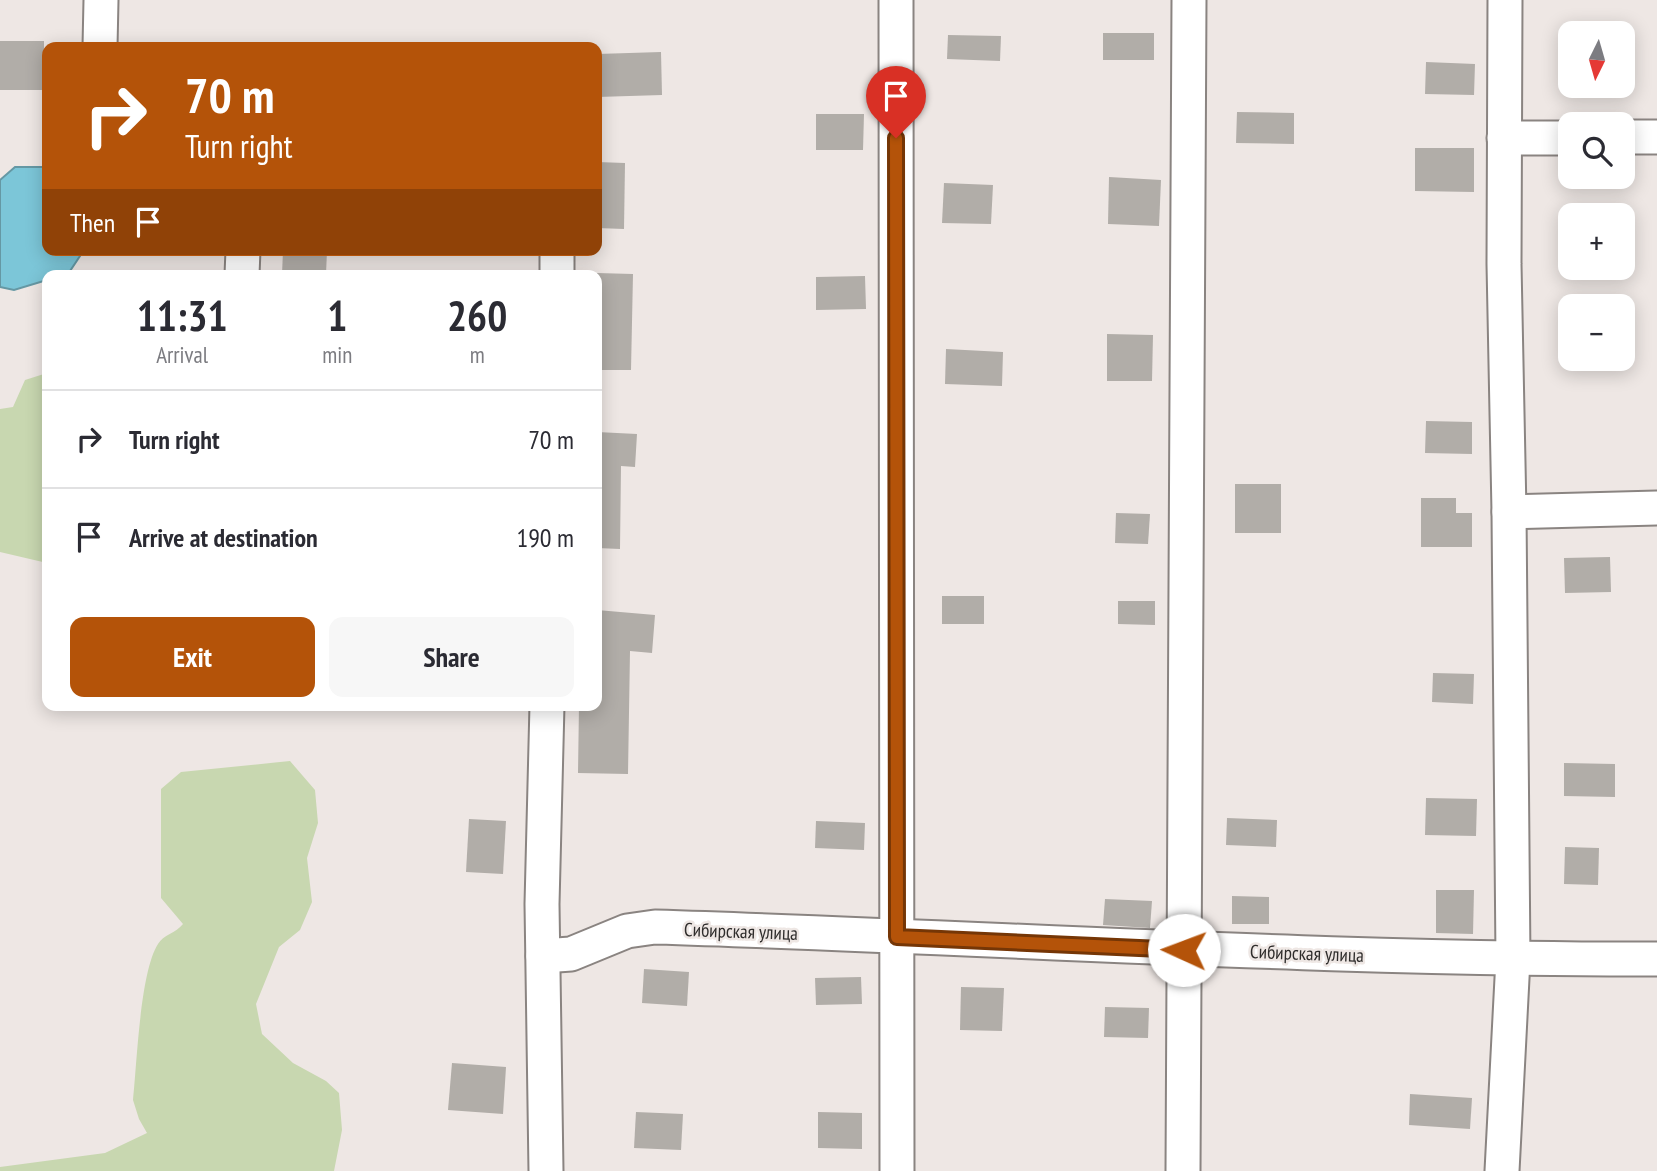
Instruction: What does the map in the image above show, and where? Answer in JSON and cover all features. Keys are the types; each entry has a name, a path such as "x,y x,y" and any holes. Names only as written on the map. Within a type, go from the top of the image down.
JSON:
{"street":[{"path":"100,42 101,0"},
{"path":"896,0 897,1171"},
{"path":"1183,1171 1189,0"},
{"path":"1502,1171 1513,959 1504,264 1505,0"},
{"path":"1635,137 1657,137"},
{"path":"1504,138 1558,138"},
{"path":"1509,512 1657,508"},
{"path":"546,1171 542,956 547,711"},
{"name":"Сибирская улица","path":"542,956 571,954 627,931 655,927 1184,950 1513,959 1657,959"}],"green space":[{"path":"42,375 42,562 0,552 0,409 13,407 25,380"},
{"path":"290,761 315,790 318,823 307,858 312,902 300,930 279,947 256,1004 262,1034 293,1063 326,1081 339,1093 342,1130 334,1171 0,1171 0,1167 105,1153 147,1133 133,1100 143,996 152,957 158,944 183,924 161,898 161,789 181,772"}],"water":[{"path":"15,167 42,167 42,256 80,256 71,270 42,270 42,282 14,290 0,287 0,180"}],"building":[{"path":"1103,33 1154,33 1154,60 1103,60"},
{"path":"948,35 1001,36 1000,61 947,59"},
{"path":"0,41 44,41 42,90 0,90"},
{"path":"661,52 662,95 602,97 602,54"},
{"path":"1426,62 1475,64 1474,95 1425,94"},
{"path":"1237,112 1294,113 1294,144 1236,143"},
{"path":"816,114 864,114 863,150 816,150"},
{"path":"1415,148 1474,148 1474,192 1415,191"},
{"path":"602,162 625,163 624,229 602,228"},
{"path":"1109,177 1161,180 1159,226 1108,224"},
{"path":"944,183 993,185 991,224 942,223"},
{"path":"283,256 327,256 326,270 282,270"},
{"path":"602,273 633,274 631,370 602,370"},
{"path":"865,276 866,309 816,310 816,277"},
{"path":"1107,334 1153,335 1152,381 1107,381"},
{"path":"946,349 1003,352 1002,386 945,384"},
{"path":"1426,421 1472,422 1472,454 1425,453"},
{"path":"602,432 637,434 635,467 621,466 620,549 602,548"},
{"path":"1235,484 1281,484 1281,533 1235,533"},
{"path":"1421,498 1456,498 1456,513 1472,513 1472,547 1421,547"},
{"path":"1116,513 1150,514 1148,544 1115,543"},
{"path":"1610,557 1611,592 1565,593 1564,558"},
{"path":"942,596 984,596 984,624 942,624"},
{"path":"1118,601 1155,601 1155,625 1118,624"},
{"path":"602,610 655,615 652,653 630,651 628,774 578,773 579,711 602,711"},
{"path":"1433,673 1474,674 1473,704 1432,702"},
{"path":"1564,763 1615,764 1615,797 1564,796"},
{"path":"1426,798 1477,799 1476,836 1425,835"},
{"path":"1227,818 1277,820 1276,847 1226,845"},
{"path":"469,819 506,821 503,874 466,872"},
{"path":"816,821 865,823 864,850 815,848"},
{"path":"1565,847 1599,848 1598,885 1564,884"},
{"path":"1436,890 1474,890 1473,934 1436,933"},
{"path":"1232,896 1269,897 1269,924 1232,924"},
{"path":"1105,899 1152,901 1150,928 1103,925"},
{"path":"644,969 689,972 687,1006 642,1003"},
{"path":"861,977 862,1004 816,1005 815,978"},
{"path":"961,987 1004,988 1002,1031 960,1030"},
{"path":"1105,1007 1149,1008 1148,1038 1104,1037"},
{"path":"452,1063 506,1067 503,1114 448,1110"},
{"path":"1410,1094 1472,1098 1470,1129 1409,1125"},
{"path":"636,1112 683,1114 681,1150 634,1148"},
{"path":"818,1112 862,1113 862,1149 818,1148"}],"route":[{"path":"896,138 897,937 1184,950"}]}
